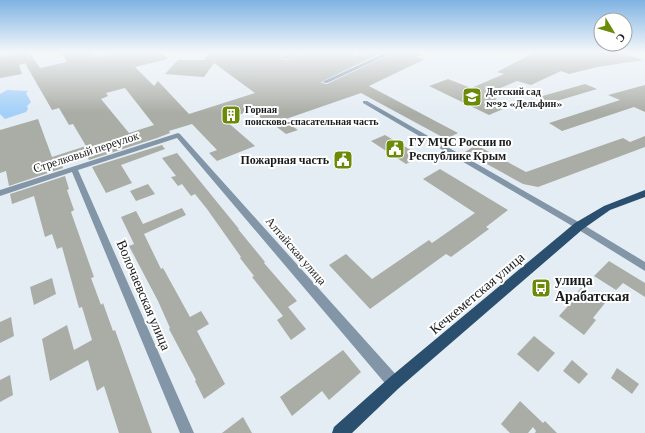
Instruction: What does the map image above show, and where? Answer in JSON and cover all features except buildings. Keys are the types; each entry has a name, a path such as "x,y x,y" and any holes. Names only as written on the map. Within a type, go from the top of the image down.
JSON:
{"main road":[{"name":"Кечкеметская улица","path":"340,433 394,384 578,226 607,208 645,193"}],"street":[{"path":"325,82 347,72"},
{"path":"366,102 645,267"},
{"name":"Стрелковый переулок","path":"0,193 178,135"},
{"name":"Алтайская улица","path":"178,135 394,384"},
{"name":"Волочаевская улица","path":"74,169 187,433"}],"shaded area":[{"path":"7,90 28,91 26,93 31,102 27,106 28,109 26,112 5,119 0,114 0,94"}],"place":[{"name":"Детский сад №92 «Дельфин»","path":"472,97"},
{"name":"Горная поисково-спасательная часть","path":"231,115"},
{"name":"ГУ МЧС России по Республике Крым","path":"395,149"},
{"name":"Пожарная часть","path":"343,160"},
{"name":"улица Арабатская","path":"541,288"}]}
